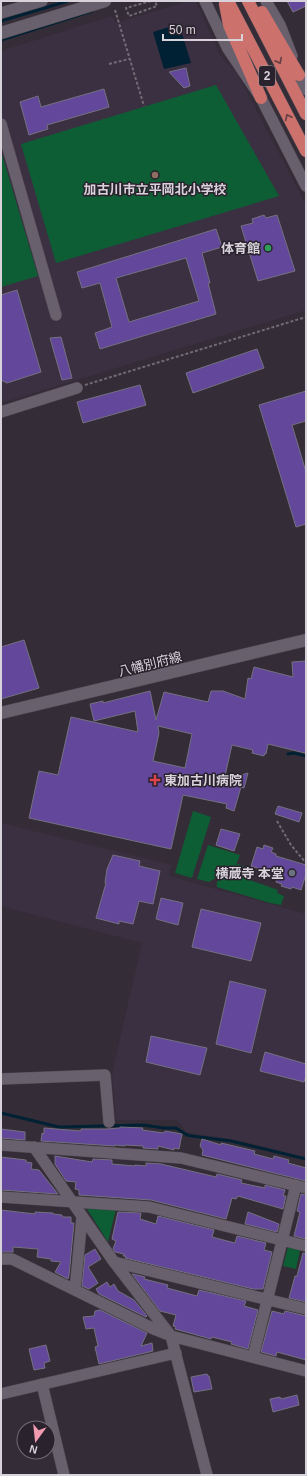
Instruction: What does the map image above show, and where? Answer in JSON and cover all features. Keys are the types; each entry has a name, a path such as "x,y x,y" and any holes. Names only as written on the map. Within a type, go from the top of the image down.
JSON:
{"highway":[{"path":"225,1 229,25 260,98"},
{"name":"2","path":"228,1 306,151"},
{"name":"2","path":"248,1 306,114"},
{"path":"256,1 299,75"}],"main road":[{"path":"1,33 104,1"},
{"path":"299,75 306,88"},
{"name":"八幡別府線","path":"1,713 306,640"}],"street":[{"path":"1,13 22,4 42,1"},
{"path":"206,1 228,49 260,98 306,186"},
{"path":"266,1 280,25 299,75"},
{"path":"1,124 56,314"},
{"path":"1,412 77,388"},
{"path":"1,1079 105,1075 109,1122"},
{"path":"1,1145 181,1158 301,1186 283,1240 253,1357"},
{"path":"34,1147 114,1262 171,1336 207,1475"},
{"path":"1,1197 149,1207 306,1246"},
{"path":"74,1290 82,1217"},
{"path":"1,1259 12,1259 171,1336 306,1371"},
{"path":"114,1262 306,1309"},
{"path":"1,1394 176,1353"},
{"path":"42,1384 64,1475"}],"path":[{"path":"150,1 126,8 129,16 157,6 155,1"},
{"path":"115,10 144,106"},
{"path":"110,64 129,59"},
{"path":"77,388 306,317"},
{"path":"277,821 290,845 306,862"}],"shaded area":[{"name":"加古川市立平岡北小学校","path":"189,1 196,1 220,55 238,75 306,205 306,310 1,403 1,51 112,16 116,23"},
{"path":"1,823 171,865 169,876 306,914 306,1158 247,1142 187,1132 177,1120 116,1120 112,1074 142,943 1,906"}],"green space":[{"path":"216,85 279,196 56,263 21,144"},
{"path":"1,151 38,276 1,287"},
{"path":"193,811 211,817 192,878 175,873"},
{"path":"208,845 240,855 236,865 238,864 252,870 250,880 278,890 277,893 284,896 281,905 217,887 218,880 227,871 209,882 197,879"},
{"path":"87,1209 116,1209 108,1242"},
{"path":"288,1247 300,1250 296,1269 283,1266"}],"water":[{"path":"179,24 191,63 164,69 153,32"}],"building":[{"path":"287,1 306,1 306,6 293,12"},
{"path":"186,68 190,86 184,88 169,72"},
{"path":"104,89 109,107 47,125 48,129 29,135 20,102 38,96 41,107"},
{"name":"体育館","path":"264,215 266,218 277,215 295,271 258,281 241,226 253,223 252,219"},
{"path":"216,229 222,247 202,253 216,314 100,349 95,333 112,327 100,283 82,288 77,272","holes":["186,258 199,301 129,322 116,278"]},
{"path":"17,290 41,372 7,383 1,380 1,295"},
{"path":"61,337 72,378 62,380 50,338"},
{"path":"257,349 264,368 193,393 186,373"},
{"path":"140,385 146,405 83,423 77,402"},
{"path":"306,391 306,421 292,425 306,472 306,524 296,527 259,405"},
{"path":"24,640 39,688 1,699 1,647"},
{"path":"306,661 305,753 268,744 266,754 265,753 264,756 252,753 253,750 232,745 224,780 248,773 244,788 241,787 234,811 226,808 227,804 183,795 171,849 29,818 39,771 58,775 71,717 138,732 135,711 94,721 90,704 103,701 103,703 150,691 156,720 164,692 208,702 211,691 223,691 245,699 248,678 251,679 254,667 293,677 292,662","holes":["158,726 192,734 185,768 153,761 159,733"]},
{"path":"278,806 302,813 299,822 275,814"},
{"path":"221,829 240,834 234,851 216,845"},
{"path":"264,845 273,848 271,852 276,854 276,856 306,865 306,874 301,890 281,886 282,884 276,882 278,875 251,866 257,847 263,849"},
{"path":"113,855 140,861 139,866 160,871 153,904 139,901 133,924 119,921 119,924 96,918 106,883 107,869"},
{"path":"161,898 183,903 178,925 156,919"},
{"path":"201,909 261,923 251,961 192,947"},
{"path":"230,981 266,990 251,1053 216,1044"},
{"path":"151,1036 207,1048 200,1075 146,1062"},
{"path":"265,1052 306,1064 306,1076 304,1082 260,1071"},
{"path":"120,1127 143,1128 142,1130 164,1133 165,1131 182,1134 179,1149 174,1148 174,1150 158,1146 158,1149 143,1148 143,1146 115,1146 41,1141 42,1133 44,1134 44,1128 81,1131 81,1129 107,1129"},
{"path":"1,1129 25,1132 25,1140 1,1138"},
{"path":"202,1139 221,1145 221,1143 255,1151 254,1154 273,1159 274,1156 289,1160 288,1163 306,1168 306,1181 202,1155 203,1150 200,1146"},
{"path":"55,1156 92,1162 93,1159 112,1160 112,1164 135,1166 146,1166 146,1163 161,1164 216,1177 217,1174 242,1180 241,1183 265,1188 265,1185 285,1190 283,1196 286,1196 283,1209 238,1196 236,1199 232,1198 226,1219 151,1200 79,1195 79,1190 75,1189 76,1182 66,1181 55,1164"},
{"path":"1,1157 26,1160 26,1162 32,1163 31,1169 39,1170 58,1194 1,1190"},
{"path":"301,1194 306,1195 306,1239 294,1236 300,1212 297,1211"},
{"path":"1,1210 35,1214 35,1212 53,1213 62,1215 62,1217 71,1217 71,1223 74,1223 68,1279 55,1272 61,1262 37,1257 38,1249 13,1247 13,1252 1,1252"},
{"path":"118,1212 141,1213 140,1219 156,1224 158,1216 214,1230 212,1237 235,1243 237,1236 266,1243 264,1250 272,1252 263,1289 253,1289 125,1258 126,1256 123,1256 124,1254 115,1252 113,1249 116,1241 112,1239"},
{"path":"248,1212 279,1224 277,1232 245,1224"},
{"path":"95,1249 101,1259 88,1267 98,1283 89,1289 82,1286 85,1255"},
{"path":"303,1253 306,1254 306,1302 289,1298"},
{"path":"132,1274 145,1277 144,1279 168,1285 167,1288 197,1296 199,1290 246,1301 244,1306 258,1310 248,1349 231,1344 232,1342 212,1337 211,1339 175,1329 176,1327 173,1326 176,1315 160,1311"},
{"path":"107,1282 110,1287 114,1284 118,1291 134,1300 147,1316 146,1317 99,1294 96,1289"},
{"path":"100,1310 147,1333 141,1346 152,1343 153,1351 99,1364 95,1347 98,1346 94,1328 86,1329 83,1317 94,1316 95,1311"},
{"path":"272,1311 284,1314 285,1311 306,1316 306,1360 277,1352 276,1356 261,1352"},
{"path":"46,1345 50,1361 44,1363 45,1368 34,1370 29,1349"},
{"path":"207,1374 209,1376 212,1389 194,1392 191,1377"},
{"path":"297,1395 299,1405 273,1412 270,1399 280,1397 281,1399"}],"waterway":[{"path":"1,21 68,1"},
{"path":"1,40 92,11"},
{"path":"288,754 294,753 306,756"},
{"path":"1,1113 59,1127 143,1125 176,1128 187,1135 231,1141 306,1159"}],"place":[{"name":"加古川市立平岡北小学校","path":"155,175"},
{"name":"体育館","path":"268,248"},
{"name":"東加古川病院","path":"155,780"},
{"name":"横蔵寺 本堂","path":"292,873"}]}
